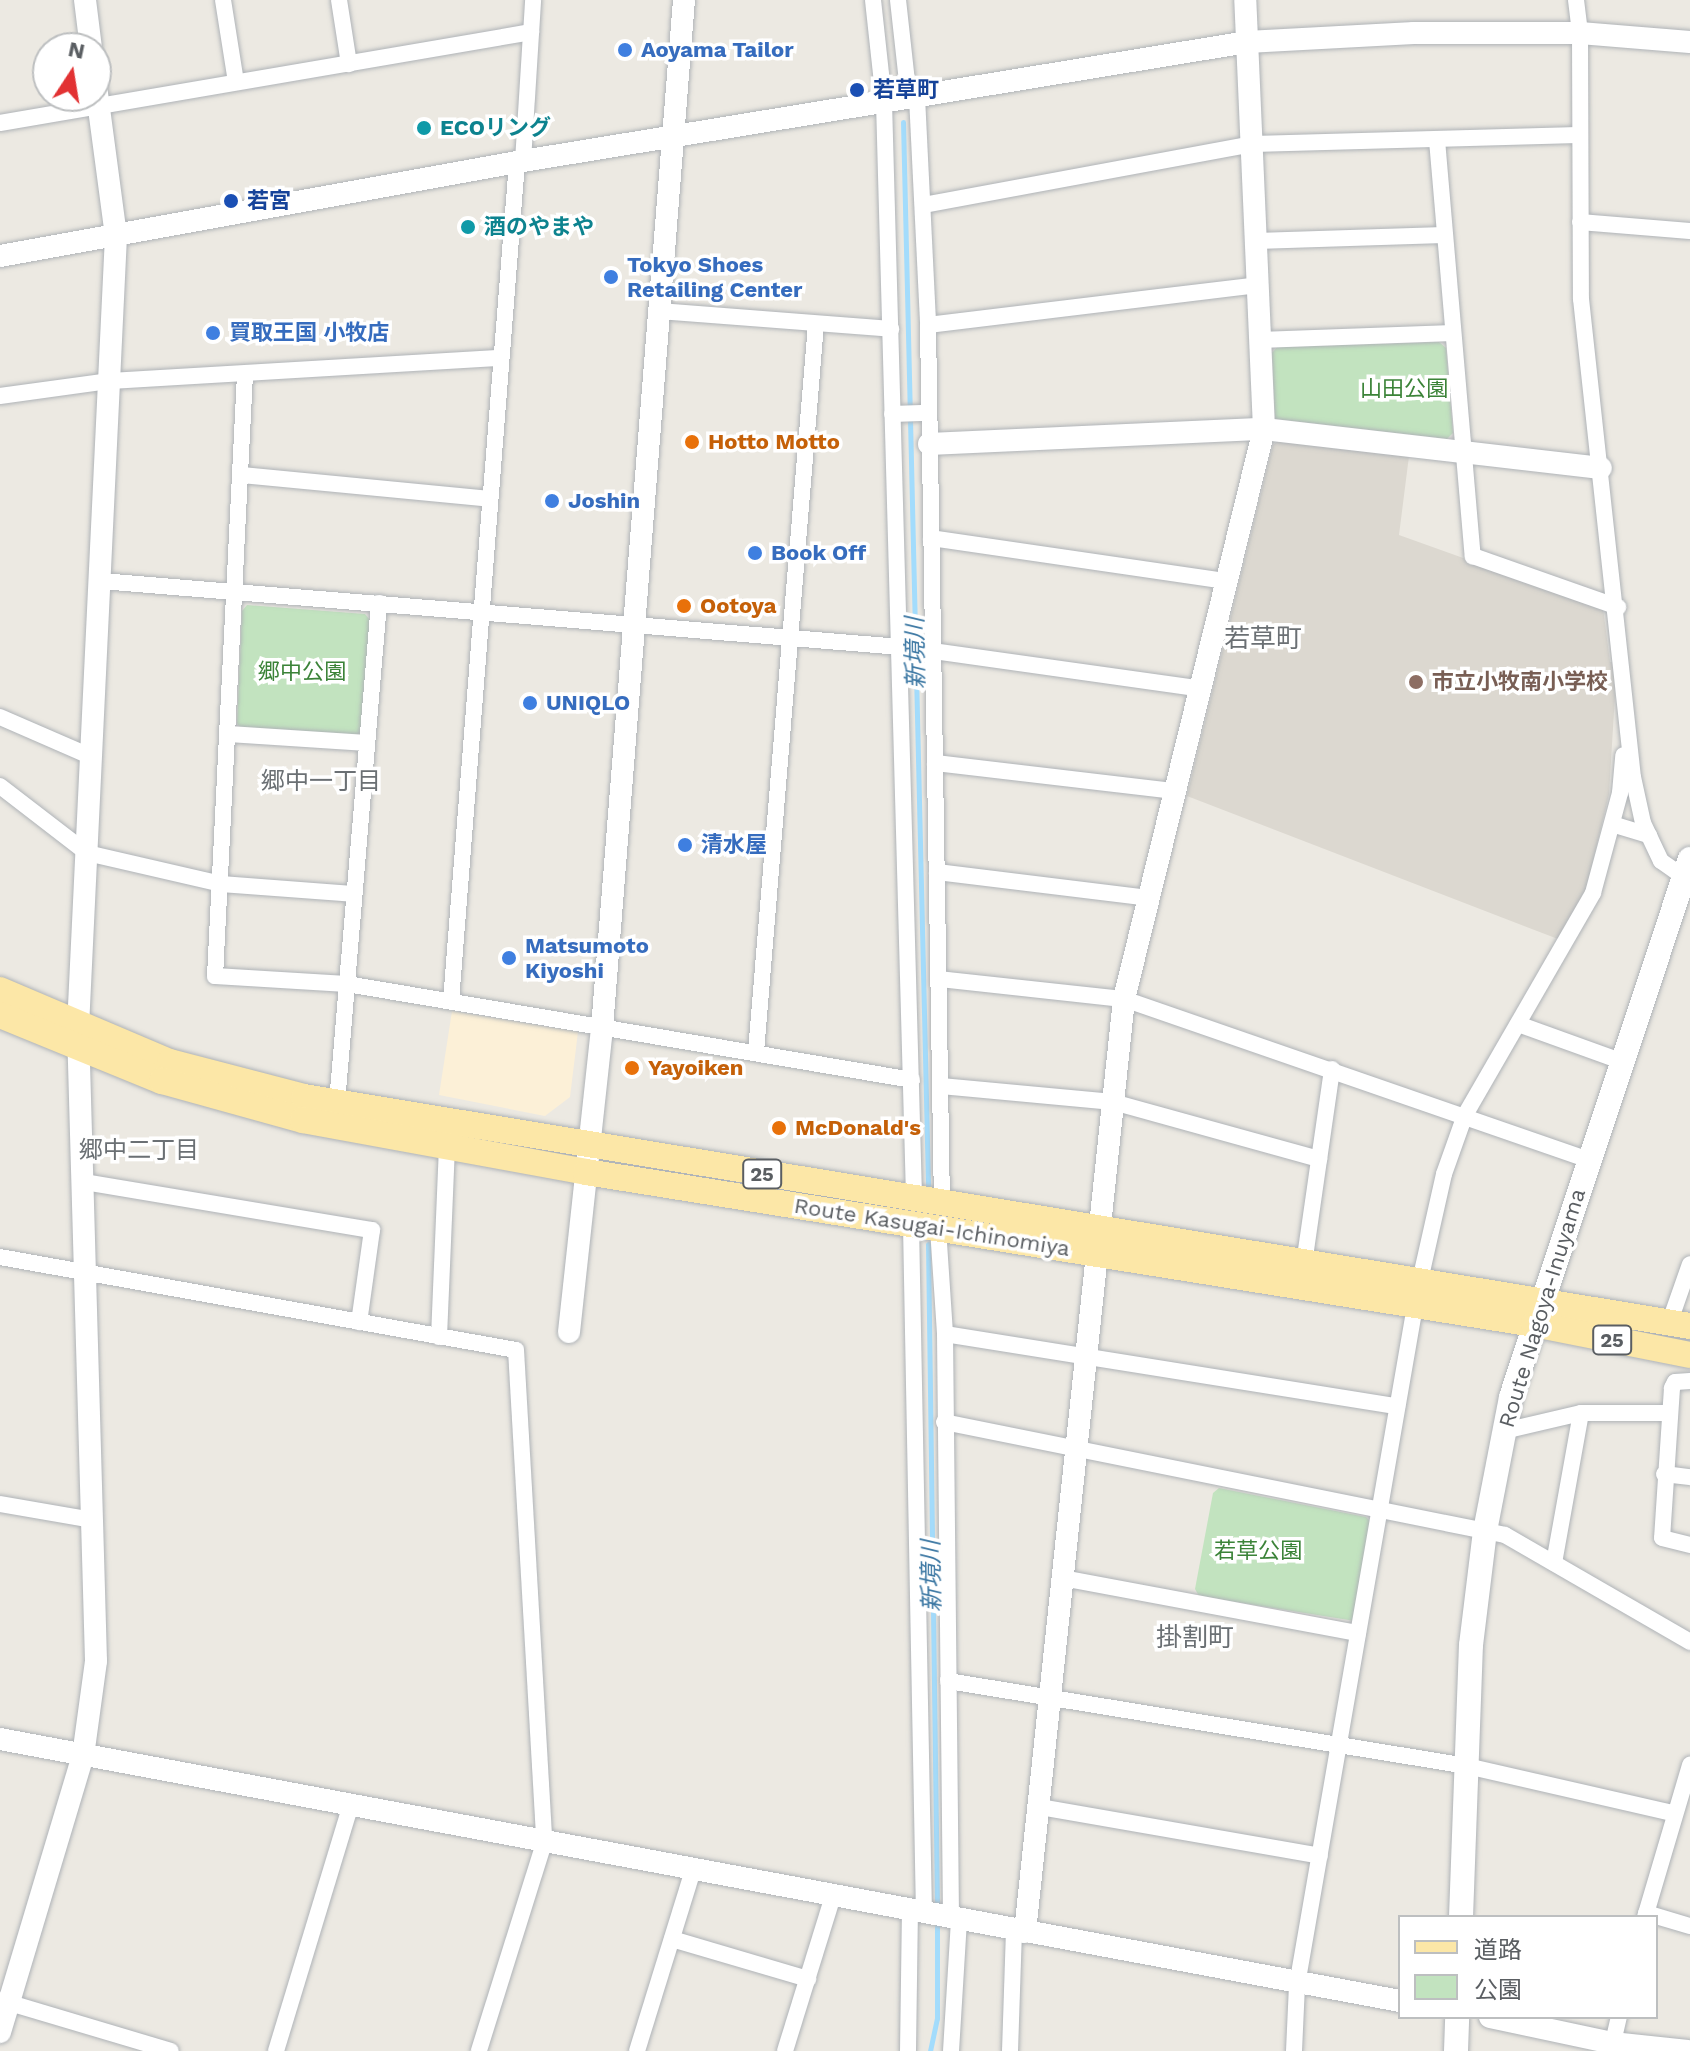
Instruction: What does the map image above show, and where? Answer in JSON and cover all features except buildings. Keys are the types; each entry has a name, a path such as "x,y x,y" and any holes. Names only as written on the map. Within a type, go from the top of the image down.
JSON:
{"main road":[{"name":"Route Nagoya-Inuyama","path":"1461,1915 1471,1645 1485,1531 1504,1431 1537,1313 1688,873"},
{"name":"Route Kasugai-Ichinomiya","path":"0,990 78,1038 231,1104 447,1146 588,1159 914,1199 940,1216 1417,1295 1537,1313 1680,1323"},
{"name":"Route Kasugai-Ichinomiya","path":"0,1015 236,1082 588,1159 911,1225 940,1216"},
{"name":"Route Kasugai-Ichinomiya","path":"1099,1242 1304,1264 1417,1295"},
{"name":"Route Kasugai-Ichinomiya","path":"1537,1313 1690,1355"},
{"path":"1456,2051 1457,2019"}],"street":[{"path":"85,0 89,32"},
{"path":"223,0 236,82"},
{"path":"339,0 349,64"},
{"path":"451,1001 501,358 533,0"},
{"path":"569,1332 602,1028 684,0"},
{"path":"873,0 884,102 914,1199"},
{"path":"898,0 913,98 924,205 928,325 923,413 929,444 941,1086 940,1216 945,1334 948,1681 955,1919 951,2051"},
{"path":"1010,2051 1019,1931 1040,1807 1124,999 1264,429 1245,0"},
{"path":"1576,0 1580,33 1581,299 1618,607 1633,777 1649,835 1661,861 1688,873"},
{"path":"112,95 236,82 531,32"},
{"path":"0,256 520,161 673,139 1247,42 1414,33 1580,33 1690,42"},
{"path":"0,123 41,112"},
{"path":"0,2032 5,2001 83,1756 96,1661 78,1038 116,236 99,112"},
{"path":"924,205 1252,144 1579,135"},
{"path":"1437,140 1473,556 1618,607"},
{"path":"1580,222 1690,231"},
{"path":"1256,241 1444,235"},
{"path":"928,325 1258,285"},
{"path":"659,311 891,329"},
{"path":"756,1052 816,324"},
{"path":"1260,340 1452,333"},
{"path":"0,396 110,381 501,358"},
{"path":"245,374 215,976 347,984 912,1080"},
{"path":"892,414 923,413"},
{"path":"929,444 1264,429 1601,468"},
{"path":"242,475 490,499"},
{"path":"931,538 1227,581"},
{"path":"101,581 901,647"},
{"path":"337,1103 379,603"},
{"path":"933,651 1202,689"},
{"path":"1294,2051 1297,1985 1417,1295 1444,1174 1465,1115 1593,893 1620,793 1627,692"},
{"path":"0,717 92,757"},
{"path":"229,734 367,743"},
{"path":"935,763 1175,791"},
{"path":"0,786 87,853 221,884 353,894"},
{"path":"1612,824 1649,835"},
{"path":"937,872 1148,898"},
{"path":"939,979 1124,999 1589,1160"},
{"path":"1518,1024 1621,1061"},
{"path":"1304,1264 1332,1069"},
{"path":"941,1086 1113,1102 1319,1159"},
{"path":"439,1337 447,1146"},
{"path":"84,1182 372,1230 359,1322"},
{"path":"908,2051 917,1912 911,1225"},
{"path":"0,1257 516,1350 544,1843 479,2051"},
{"path":"1680,1323 1690,1264"},
{"path":"945,1334 1397,1406"},
{"path":"1690,1381 1675,1382 1669,1413 1662,1538 1690,1545"},
{"path":"1554,1563 1581,1413"},
{"path":"1504,1431 1581,1413 1669,1413"},
{"path":"944,1422 1505,1535 1690,1642"},
{"path":"1664,1474 1690,1477"},
{"path":"0,1504 93,1520"},
{"path":"1063,1578 1358,1633"},
{"path":"948,1681 1467,1766 1673,1813"},
{"path":"0,1739 1297,1985 1398,2001"},
{"path":"1645,1915 1673,1813 1690,1765"},
{"path":"276,2051 350,1807"},
{"path":"1040,1807 1320,1856"},
{"path":"637,2051 693,1870"},
{"path":"785,2051 833,1896"},
{"path":"1658,1918 1690,1926"},
{"path":"672,1939 808,1979"},
{"path":"5,2001 171,2051"},
{"path":"1498,2019 1612,2047 1688,2051"},
{"path":"1612,2047 1619,2019"}],"shaded area":[{"name":"市立小牧南小学校","path":"1278,441 1409,456 1399,535 1603,608 1610,662 1617,662 1609,794 1586,891 1558,939 1187,796 1273,445"},
{"path":"452,1011 578,1032 570,1097 545,1116 439,1095"}],"green space":[{"name":"山田公園","path":"1439,342 1446,348 1453,433 1447,439 1275,419 1272,353 1277,347"},
{"name":"郷中公園","path":"247,605 365,614 370,620 360,734 354,738 241,729 237,723 242,611"},
{"name":"若草公園","path":"1219,1488 1366,1517 1372,1523 1355,1621 1199,1596 1195,1589 1213,1493"}],"waterway":[{"name":"新境川","path":"903,122 928,1185"},
{"name":"新境川","path":"928,1244 937,1907"},
{"name":"新境川","path":"930,2051 937,2018 937,1927"}],"place":[{"name":"Aoyama Tailor","path":"625,50"},
{"name":"若草町","path":"857,90"},
{"name":"ECOリング","path":"424,128"},
{"name":"若宮","path":"231,201"},
{"name":"酒のやまや","path":"468,227"},
{"name":"Tokyo Shoes Retailing Center","path":"611,277"},
{"name":"買取王国 小牧店","path":"213,333"},
{"name":"Hotto Motto","path":"692,442"},
{"name":"Joshin","path":"552,501"},
{"name":"Book Off","path":"755,553"},
{"name":"Ootoya","path":"684,606"},
{"name":"市立小牧南小学校","path":"1416,682"},
{"name":"UNIQLO","path":"530,703"},
{"name":"清水屋","path":"685,845"},
{"name":"Matsumoto Kiyoshi","path":"509,958"},
{"name":"Yayoiken","path":"632,1068"},
{"name":"McDonald's","path":"779,1128"}],"district":[{"name":"若草町","path":"1263,639"},
{"name":"郷中一丁目","path":"321,782"},
{"name":"郷中二丁目","path":"139,1151"},
{"name":"掛割町","path":"1195,1638"}]}
